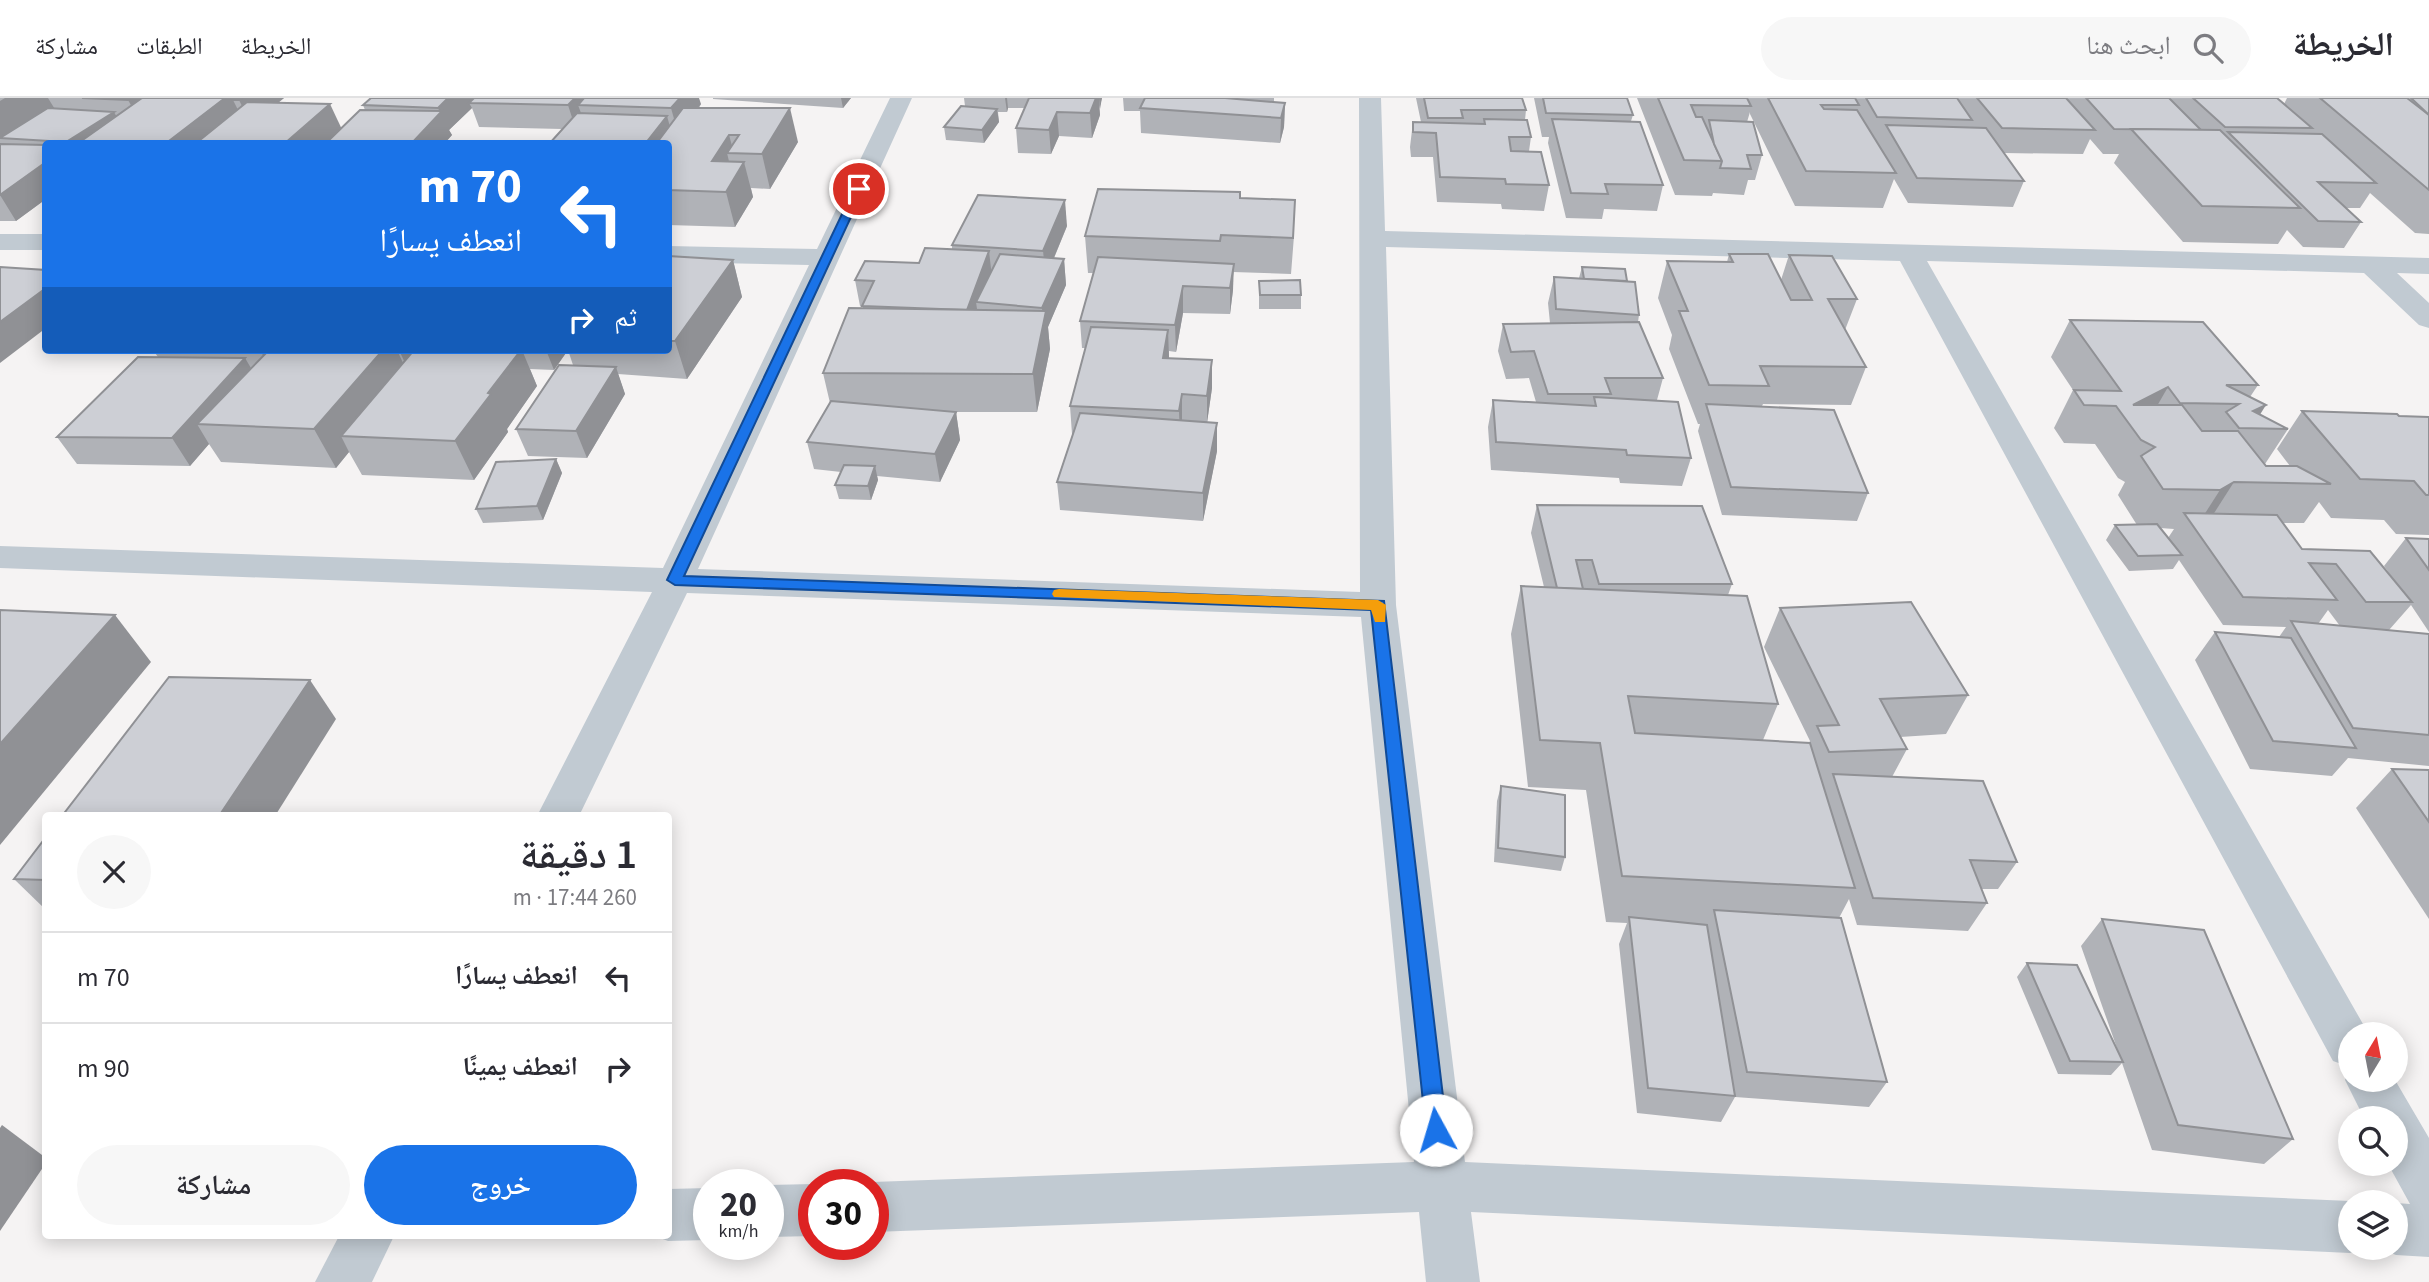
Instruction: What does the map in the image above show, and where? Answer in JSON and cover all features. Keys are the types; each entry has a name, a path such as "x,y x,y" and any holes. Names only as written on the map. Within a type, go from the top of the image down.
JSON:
{"street":[{"path":"560,812 675,580 901,98"},
{"path":"1370,98 1378,605 1453,1282"},
{"path":"1373,239 2429,266"},
{"path":"0,242 42,243"},
{"path":"1909,253 2338,1024"},
{"path":"672,254 827,257"},
{"path":"2372,265 2429,319"},
{"path":"0,557 1378,605"},
{"path":"2408,1150 2429,1188"},
{"path":"889,1206 1442,1185 2338,1226"},
{"path":"672,1215 693,1214"},
{"path":"2408,1230 2429,1231"},
{"path":"342,1282 366,1239"}],"building":[{"path":"82,98 131,98 128,100"},
{"path":"142,98 225,98 170,140 83,140"},
{"path":"371,98 448,98 438,108 363,105"},
{"path":"474,98 575,98 568,105 469,103"},
{"path":"584,98 680,98 671,108 578,105"},
{"path":"1029,98 1096,98 1090,113 1057,112 1049,130 1016,128"},
{"path":"1145,98 1225,98 1285,103 1281,118 1140,108"},
{"path":"1424,98 1522,98 1526,110 1461,110 1463,118 1428,118"},
{"path":"1543,98 1627,98 1633,115 1546,113"},
{"path":"1658,98 1747,98 1751,106 1691,105 1696,117 1702,117 1722,161 1684,160"},
{"path":"1768,98 1855,98 1859,105 1821,105 1824,109 1857,110 1896,173 1806,171"},
{"path":"1866,98 1957,98 1972,120 1877,117"},
{"path":"1977,98 2066,98 2095,130 2002,128"},
{"path":"2086,98 2169,98 2201,130 2114,129"},
{"path":"2193,98 2277,98 2312,128 2225,127"},
{"path":"2320,98 2407,98 2429,115 2429,190"},
{"path":"2411,98 2429,98 2429,115 2428,114"},
{"path":"247,102 330,104 289,140 200,140"},
{"path":"961,106 997,109 982,130 944,127"},
{"path":"48,108 114,112 69,140 0,138"},
{"path":"683,108 790,108 762,154 727,153 739,135 729,135 712,161 744,162 726,192 672,190 672,140 659,140"},
{"path":"360,110 442,111 415,140 329,140"},
{"path":"577,113 667,116 648,140 553,140"},
{"path":"1484,119 1527,120 1531,137 1509,137 1511,151 1541,152 1549,185 1506,184 1505,179 1440,177 1436,133 1413,132 1413,122 1485,124"},
{"path":"1552,119 1640,122 1663,185 1605,184 1608,194 1571,193"},
{"path":"1709,120 1753,122 1762,155 1747,155 1751,169 1720,168 1722,161 1714,144"},
{"path":"1886,125 1986,128 2024,181 1917,178"},
{"path":"2131,129 2220,130 2300,208 2202,206"},
{"path":"2228,132 2322,134 2376,183 2318,182 2361,222 2318,221"},
{"path":"0,144 42,145 42,165 0,195"},
{"path":"1098,189 1240,192 1240,198 1295,200 1293,238 1221,235 1220,241 1085,236"},
{"path":"978,195 1065,200 1043,251 952,245"},
{"path":"925,248 989,251 967,310 862,306 874,281 855,280 865,261 919,263"},
{"path":"1000,254 1064,259 1042,308 976,302"},
{"path":"1729,254 1768,254 1791,300 1812,300 1789,255 1832,256 1857,299 1828,299 1866,367 1760,366 1769,386 1709,385 1679,311 1688,311 1667,261 1733,262"},
{"path":"672,256 733,260 675,341 672,341"},
{"path":"1098,257 1234,264 1230,288 1183,286 1175,325 1080,321"},
{"path":"0,267 42,270 42,291 0,322"},
{"path":"1582,267 1625,269 1627,281 1584,279"},
{"path":"1554,277 1635,282 1639,315 1556,309"},
{"path":"1300,280 1301,295 1260,295 1259,281"},
{"path":"849,308 1046,311 1033,374 823,373"},
{"path":"2070,320 2203,322 2258,385 2226,385 2266,405 2253,411 2288,429 2239,428 2226,412 2239,404 2180,403 2168,387 2133,405 2182,405 2202,431 2238,431 2266,466 2297,466 2331,484 2234,482 2220,490 2163,489 2141,456 2155,447 2141,440 2116,406 2084,405 2074,390 2121,391"},
{"path":"1639,322 1663,378 1605,378 1611,394 1548,394 1534,351 1511,352 1503,324"},
{"path":"1091,327 1168,330 1163,358 1212,360 1207,396 1182,394 1179,411 1070,406"},
{"path":"265,354 380,354 314,429 197,424"},
{"path":"411,354 518,354 455,441 341,436"},
{"path":"138,357 245,358 172,438 57,437"},
{"path":"559,365 616,367 576,431 516,429"},
{"path":"1594,397 1678,402 1691,458 1627,455 1626,450 1496,442 1493,400 1596,406"},
{"path":"831,401 956,412 935,454 807,442"},
{"path":"1706,404 1834,410 1868,493 1731,487"},
{"path":"2302,411 2429,417 2429,495 2414,481 2360,479"},
{"path":"1080,413 1217,423 1203,493 1057,482"},
{"path":"556,459 537,506 476,509 496,462"},
{"path":"844,465 875,466 868,486 835,485"},
{"path":"1537,505 1702,506 1732,584 1599,584 1592,560 1576,560 1583,589 1557,588"},
{"path":"2184,513 2277,515 2302,549 2370,551 2412,602 2366,602 2336,564 2309,563 2337,600 2243,597"},
{"path":"2157,524 2182,555 2138,556 2115,525"},
{"path":"2406,538 2429,539 2429,570"},
{"path":"1521,586 1747,596 1778,704 1628,696 1635,733 1810,743 1855,888 1622,876 1600,743 1540,740"},
{"path":"1911,602 1968,695 1880,699 1907,749 1829,752 1817,726 1839,725 1780,608"},
{"path":"0,610 115,615 0,744"},
{"path":"2291,621 2429,634 2429,735 2353,728"},
{"path":"2215,632 2291,638 2356,748 2273,741"},
{"path":"169,677 310,680 222,812 65,812"},
{"path":"2392,769 2429,770 2429,822"},
{"path":"1833,774 1983,781 2017,862 1970,860 1987,903 1873,898"},
{"path":"1501,786 1565,795 1565,857 1498,848"},
{"path":"42,842 42,880 14,879"},
{"path":"1714,910 1841,918 1887,1082 1747,1072"},
{"path":"1629,917 1707,925 1735,1096 1648,1088"},
{"path":"2102,919 2204,930 2293,1139 2178,1125"},
{"path":"2027,963 2077,965 2123,1062 2070,1061"}],"slow traffic":[{"path":"1059,594 1378,605 1380,619"}],"route":[{"path":"859,189 675,580 1378,605 1436,1130"}]}
